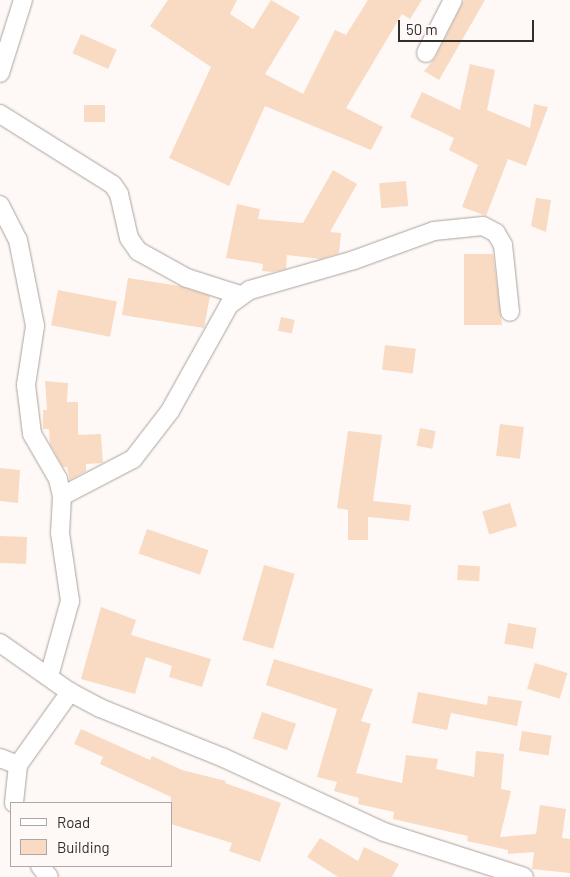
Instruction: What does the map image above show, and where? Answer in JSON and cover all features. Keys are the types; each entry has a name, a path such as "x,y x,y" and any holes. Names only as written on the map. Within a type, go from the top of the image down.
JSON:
{"street":[{"path":"0,73 23,0"},
{"path":"426,53 453,0"},
{"path":"0,114 113,185 119,194 129,238 138,250 187,278 240,295"},
{"path":"0,205 18,240 35,326 26,384 32,434 58,479 62,496 60,533 70,600 49,676"},
{"path":"62,496 133,459 170,411 229,305 240,295 354,260 401,240 434,231 483,226 496,233 503,245 510,312"},
{"path":"0,642 70,692 384,832 524,877"},
{"path":"14,802 18,765 70,692"},
{"path":"0,758 18,765"},
{"path":"41,867 49,877"}],"building":[{"path":"168,0 237,0 230,14 253,29 271,0 300,17 265,74 303,94 335,30 346,35 368,0 422,0 410,19 402,14 346,108 383,127 371,150 265,106 229,186 169,158 211,67 150,26"},
{"path":"464,0 485,0 439,80 424,71 435,58"},
{"path":"81,34 117,50 108,69 72,53"},
{"path":"470,64 495,70 487,110 530,128 534,104 548,107 526,166 508,159 486,216 462,207 478,165 449,150 454,138 410,117 422,92 460,110"},
{"path":"84,105 105,105 105,122 84,122"},
{"path":"333,170 357,184 330,232 341,233 339,253 321,259 287,255 286,269 273,272 262,271 263,264 226,258 237,204 260,209 258,219 303,223"},
{"path":"406,181 408,206 381,208 379,183"},
{"path":"536,198 551,200 546,232 531,226"},
{"path":"464,254 493,254 502,325 464,325"},
{"path":"128,278 180,286 210,296 204,328 122,315"},
{"path":"58,290 117,301 110,337 51,325"},
{"path":"281,317 295,320 292,334 278,331"},
{"path":"385,345 416,349 413,374 382,370"},
{"path":"45,381 68,383 67,402 78,402 78,435 101,434 103,463 86,464 86,471 70,480 67,467 63,467 50,444 49,429 43,429 43,410 47,410"},
{"path":"500,424 524,427 520,459 496,456"},
{"path":"420,428 436,431 432,449 417,446"},
{"path":"348,431 382,435 373,501 411,505 409,521 368,517 368,540 348,540 348,510 337,508"},
{"path":"0,468 20,470 18,503 0,501"},
{"path":"510,503 517,526 489,534 482,511"},
{"path":"147,529 208,550 200,575 139,554"},
{"path":"0,536 27,537 26,564 0,563"},
{"path":"264,565 295,574 273,649 243,640"},
{"path":"458,565 480,566 479,581 457,580"},
{"path":"101,607 136,620 131,635 211,659 202,687 169,677 172,666 146,657 135,694 81,679"},
{"path":"508,623 537,628 533,649 504,644"},
{"path":"274,659 373,689 361,721 371,724 356,773 402,783 406,755 438,759 436,769 474,777 476,751 504,754 501,789 511,791 500,837 536,834 540,805 566,809 562,838 570,839 570,873 532,869 534,852 508,854 508,850 467,841 468,836 393,819 394,812 358,804 359,798 334,791 337,782 317,777 337,709 266,685"},
{"path":"535,663 568,673 560,699 527,689"},
{"path":"418,692 487,705 488,696 522,701 517,726 451,713 447,730 412,723"},
{"path":"262,712 296,724 287,750 253,738"},
{"path":"81,729 150,760 152,756 182,770 226,781 225,783 281,803 260,862 229,851 232,843 172,824 171,797 100,764 103,757 74,744"},
{"path":"522,731 552,736 549,755 519,751"},
{"path":"320,838 358,861 364,847 399,864 392,877 338,877 307,857"}]}
